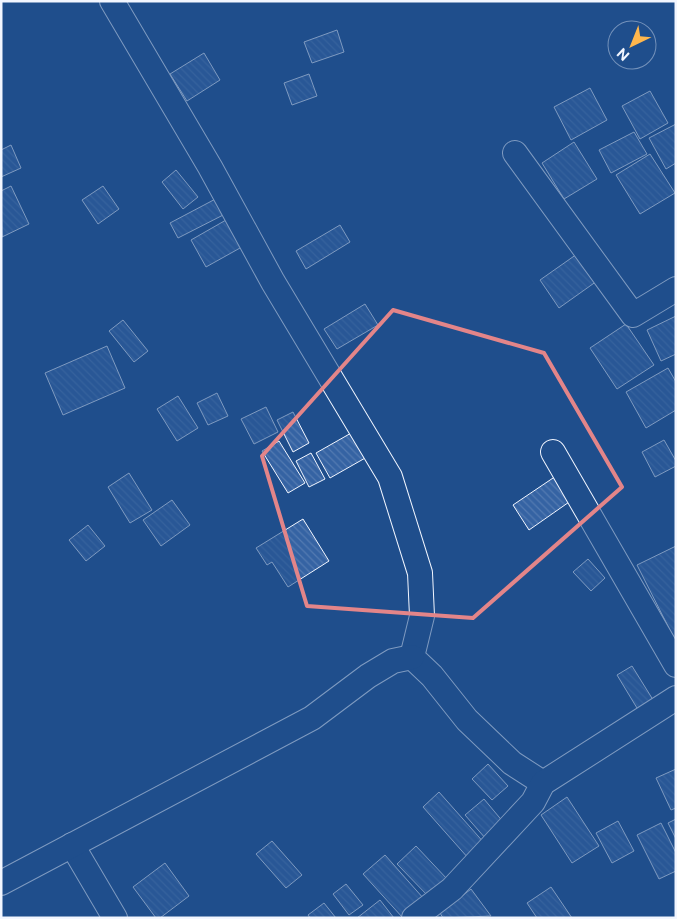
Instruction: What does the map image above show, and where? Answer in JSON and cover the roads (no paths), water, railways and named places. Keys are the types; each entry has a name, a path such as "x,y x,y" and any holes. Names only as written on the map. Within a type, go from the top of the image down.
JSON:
{"street":[{"path":"112,1 210,167 273,282 390,477 420,573 422,616 412,657"},
{"path":"515,154 633,315 676,289"},
{"path":"553,452 676,665"},
{"path":"412,657 432,676 467,720 512,764 543,783"},
{"path":"1,883 312,718 368,676 393,661 412,657"},
{"path":"414,918 452,889 533,802 543,783 676,698"},
{"path":"72,845 115,918"}]}
